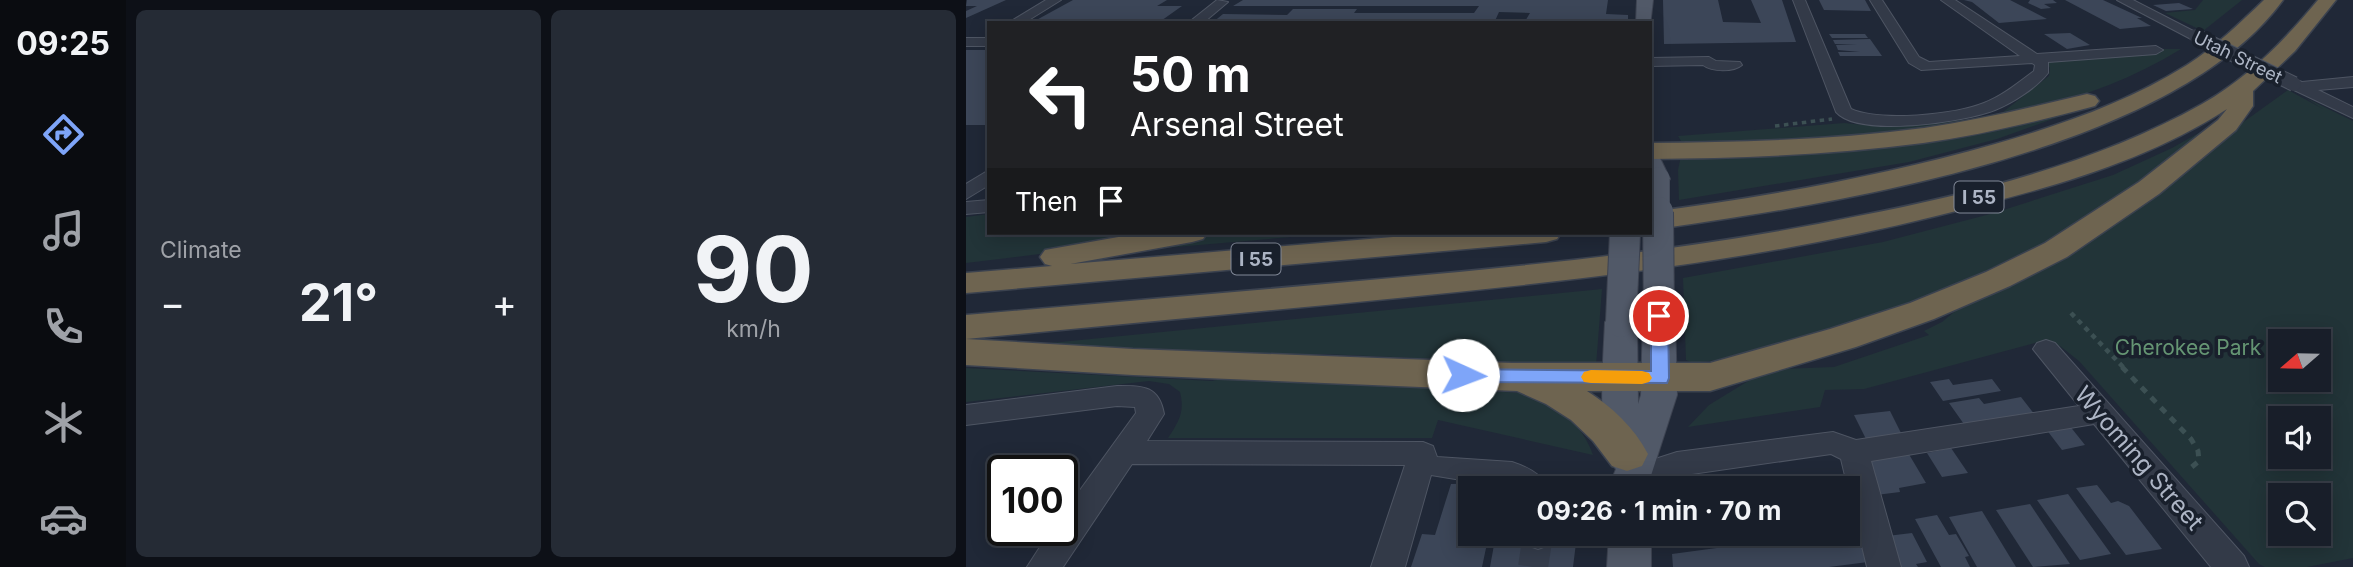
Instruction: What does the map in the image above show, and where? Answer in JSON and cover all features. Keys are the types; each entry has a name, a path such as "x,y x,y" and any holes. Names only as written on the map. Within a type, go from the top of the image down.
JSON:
{"highway":[{"name":"I 55","path":"1652,221 1811,196 1983,156 2108,113 2157,92 2194,70 2230,43 2274,0"},
{"name":"I 55","path":"966,327 1579,270 1699,255 1909,215 2073,168 2189,120 2242,88 2277,59 2327,0"},
{"path":"1652,151 1824,146 1931,136 2025,118 2194,70"},
{"path":"966,352 1133,362 1512,377 1710,376 1843,338 1922,311 2056,250 2149,188 2227,125 2241,106 2242,88"},
{"path":"966,273 1181,235"},
{"name":"I 55","path":"966,283 1523,235"},
{"path":"1512,377 1571,398 1611,432 1630,474"}],"main road":[{"path":"1644,21 1645,0"},
{"path":"1630,474 1651,426 1660,378 1654,169"},
{"path":"1625,235 1618,377 1630,474"},
{"path":"1629,567 1630,546"}],"street":[{"path":"1018,21 1055,0"},
{"path":"1799,0 1812,52 1838,78 1844,113 1855,119 1875,122 1985,109 2003,101 2041,73 2042,64 1947,0"},
{"path":"1876,0 1914,60 1926,67 2156,50"},
{"name":"Utah Street","path":"2123,0 2353,113"},
{"path":"1197,21 1222,2"},
{"path":"1652,62 1709,61 1710,65 1735,65"},
{"path":"2297,85 2353,82"},
{"path":"966,193 987,177"},
{"path":"966,208 987,206"},
{"name":"Wyoming Street","path":"2046,349 2232,567"},
{"path":"966,415 1117,396 1137,396 1148,401 1150,414 1044,567"},
{"path":"1630,474 1677,464 1833,443 1854,452 2100,413"},
{"path":"1123,452 1423,454 1388,567"},
{"path":"1854,452 1884,567"},
{"path":"1442,467 1515,476"}],"path":[{"path":"2071,313 2192,439 2199,461 2187,471"}],"green space":[{"path":"2203,0 2242,0 2203,31 2165,13 2195,10"},
{"path":"2159,49 2181,49 2125,78 2065,100 2003,116 1939,127 1810,139 1683,144 1678,136 1844,123 1884,127 1972,119 2003,112 2049,76 2050,68 2046,62 2162,52"},
{"name":"Cherokee Park","path":"2288,90 2353,121 2353,558 2307,567 2265,567 2259,564 2079,361 2060,346 2042,341 1864,389 1825,390 1820,407 1688,427 1709,405 1758,375 1782,369 1834,367 1929,335 1924,331 1942,322 1965,303 2210,146"},
{"path":"2061,116 1997,139 1909,162 1679,200 1678,170 1681,156"},
{"path":"2218,122 2136,184 2039,248 1938,295 1835,330 1720,363 1718,360 1693,363 1686,360 1683,278 1883,242 1994,213 2113,175 2172,148"},
{"path":"987,214 987,235 1152,235 1048,253 966,263 966,217"},
{"path":"1205,235 1315,235 1105,253"},
{"path":"1602,289 1596,366 1325,354 1175,355 1040,344"},
{"path":"966,368 1212,381 1233,376 1522,393 1545,402 1566,416 1582,434 1593,455 1438,420 1432,438 1168,438 1178,421 1182,405 1180,392 1169,384 1149,381 966,402"}],"building":[{"path":"967,0 1006,0 966,18 966,11 977,6 966,6"},
{"path":"1073,0 1167,0 1157,6 1182,6 1161,21 1035,21"},
{"path":"1243,0 1608,0 1606,14 1628,15 1628,21 1525,21 1530,13 1499,12 1495,21 1214,21 1223,14 1287,15 1293,9 1357,9 1354,13 1474,13 1479,6 1233,6"},
{"path":"1663,0 1718,0 1723,22 1761,23 1751,0 1782,0 1796,42 1664,44"},
{"path":"1819,0 1865,0 1871,11 1824,10"},
{"path":"1964,0 2010,0 2047,19 1999,23 1972,2"},
{"path":"2030,0 2053,0 2057,3 2044,4 2051,8 2041,9 2028,3"},
{"path":"2065,0 2103,0 2142,18 2137,18 2151,26 2120,29"},
{"path":"2179,3 2193,9 2166,11 2153,5"},
{"path":"2070,33 2090,45 2067,49 2044,34"},
{"path":"1829,34 1865,34 1868,38 1832,38"},
{"path":"1870,39 1882,56 1840,56 1838,52 1860,52 1838,50 1836,45 1857,44 1835,44 1833,40"},
{"path":"966,50 987,50 987,124 966,125"},
{"path":"1949,379 1953,385 1992,379 2001,391 1943,401 1930,382"},
{"path":"2021,397 2035,415 1966,427 1949,403 1979,398 1984,404"},
{"path":"1890,411 1902,435 1866,439 1854,415"},
{"path":"2069,425 2085,445 2062,450 2046,429"},
{"path":"1951,448 1968,473 1942,477 1927,453"},
{"path":"1907,451 1926,483 1899,488 1900,492 1876,495 1866,456"},
{"path":"1451,484 1458,484 1458,546 1486,546 1482,567 1411,567 1422,534 1435,535"},
{"path":"2097,485 2111,503 2118,501 2129,506 2162,549 2126,555 2076,488"},
{"path":"2068,494 2111,554 2080,560 2037,500"},
{"path":"2030,504 2070,564 2033,567 1996,510"},
{"path":"1982,511 2016,567 1977,567 1949,517"},
{"path":"1937,515 1949,535 1956,534 1969,556 1965,557 1970,567 1941,567 1915,519"},
{"path":"1912,533 1927,562 1916,564 1918,567 1895,567 1887,536"},
{"path":"1860,543 1868,562 1829,567 1673,567 1672,554 1732,546 1860,546"},
{"path":"1494,546 1576,546 1573,567 1490,567"}],"tunnel":[{"path":"1533,567 1536,546"}],"slow traffic":[{"path":"1591,377 1642,378"}],"route":[{"path":"1463,375 1660,378 1659,316"}]}
